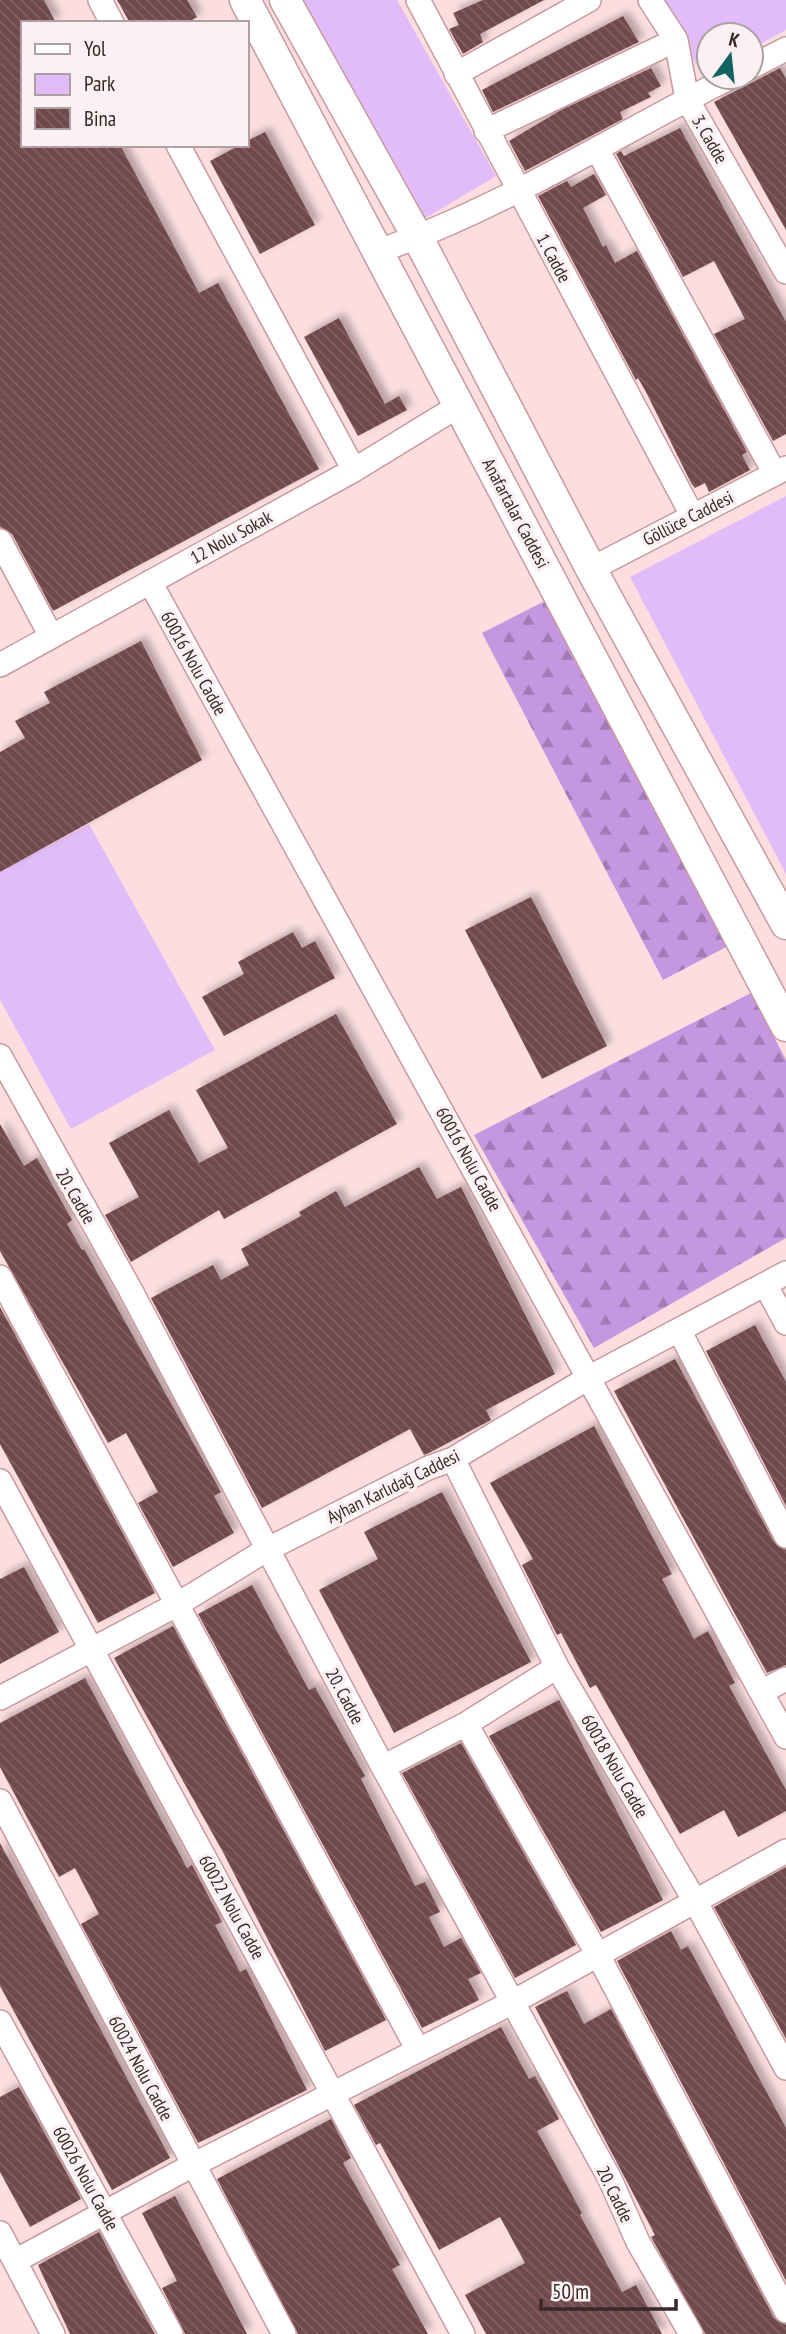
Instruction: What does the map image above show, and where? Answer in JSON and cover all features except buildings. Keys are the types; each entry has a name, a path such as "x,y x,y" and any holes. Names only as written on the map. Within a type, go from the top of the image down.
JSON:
{"main road":[{"name":"Anafartalar Caddesi","path":"245,0 786,1026"},
{"path":"285,0 418,238 591,569 786,924"},
{"path":"554,584 591,569"}],"street":[{"path":"100,0 111,21"},
{"path":"456,74 590,0"},
{"name":"3. Cadde","path":"650,0 676,40 687,99 786,272"},
{"name":"1. Cadde","path":"424,2 456,74 692,515"},
{"path":"486,131 676,40"},
{"path":"765,61 785,53"},
{"path":"379,251 418,238 518,191 703,91"},
{"path":"179,147 354,470"},
{"path":"597,149 780,471"},
{"name":"12 Nolu Sokak","path":"0,665 354,470 460,405"},
{"name":"Göllüce Caddesi","path":"591,569 780,471"},
{"path":"0,541 51,636"},
{"name":"60016 Nolu Cadde","path":"149,582 590,1377 786,1737"},
{"name":"20. Cadde","path":"0,1056 130,1289 383,1768 610,2179 638,2242 691,2334"},
{"name":"Ayhan Karlıdağ Caddesi","path":"0,1697 178,1604 266,1549 428,1468 453,1459 590,1377 786,1273"},
{"path":"0,1277 418,2050"},
{"path":"765,1284 786,1323"},
{"path":"679,1330 786,1536"},
{"name":"60018 Nolu Cadde","path":"453,1459 557,1667 695,1901 786,2068"},
{"name":"60022 Nolu Cadde","path":"0,1481 463,2334"},
{"path":"383,1768 466,1724 557,1667"},
{"path":"761,1692 786,1679"},
{"path":"466,1724 598,1955 786,2311"},
{"name":"60024 Nolu Cadde","path":"0,1801 284,2334"},
{"path":"15,2261 193,2165 511,2003 786,1851"},
{"name":"60026 Nolu Cadde","path":"0,2022 171,2334"},
{"path":"0,2233 53,2334"}],"green space":[{"path":"301,0 397,0 496,176 424,219"},
{"path":"661,0 786,0 786,30 765,41 765,21 695,21 695,62"},
{"path":"786,496 786,874 630,577"},
{"path":"545,601 730,945 663,980 482,633"},
{"path":"89,824 215,1050 71,1129 0,1000 0,872"},
{"path":"751,993 786,1060 786,1238 594,1348 474,1135"}]}
